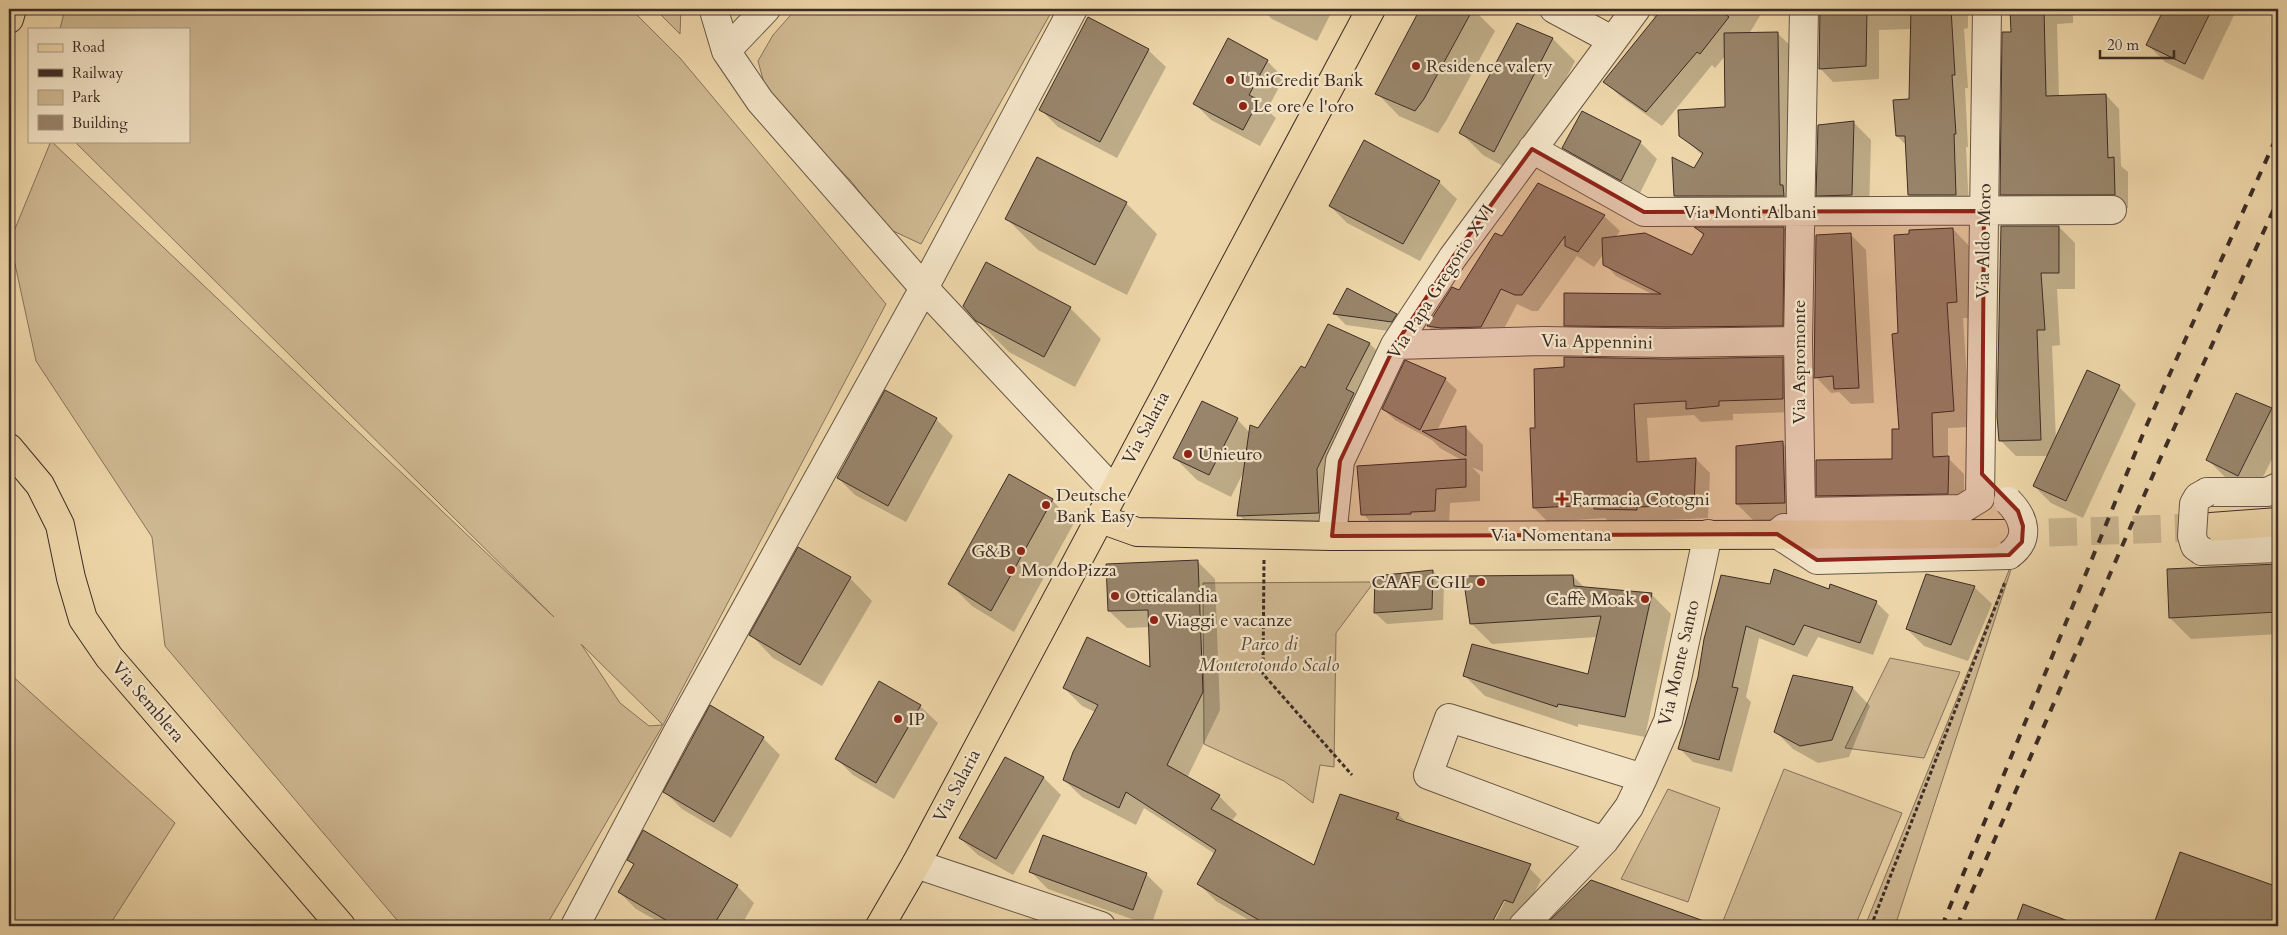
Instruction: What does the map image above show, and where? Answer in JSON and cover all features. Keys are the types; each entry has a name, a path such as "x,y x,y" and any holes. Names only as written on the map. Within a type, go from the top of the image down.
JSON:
{"main road":[{"path":"9,19 12,9"},
{"name":"Via Salaria","path":"880,926 916,864 1098,518 1371,9"},
{"name":"Via Semblera","path":"9,448 40,485 60,525 71,578 84,619 108,657 341,926"},
{"name":"Via Nomentana","path":"1098,518 1137,532 1264,535 1777,534"},
{"path":"2206,539 2278,522"}],"street":[{"path":"715,9 726,51 760,101 924,288 1114,490"},
{"path":"726,51 766,9"},
{"path":"575,926 677,732 924,288 1073,9"},
{"path":"1554,9 1612,40"},
{"name":"Via Papa Gregorio XVI","path":"1332,536 1340,461 1396,345 1453,257 1636,9"},
{"name":"Via Aspromonte","path":"1801,512 1798,341 1804,9"},
{"name":"Via Aldo Moro","path":"1801,512 1962,509 1980,498 1982,474 1987,9"},
{"name":"Via Monti Albani","path":"1532,149 1644,212 2112,210"},
{"name":"Via Appennini","path":"1396,345 1542,341 1666,343 1798,341"},
{"path":"1801,512 1777,534 1817,560 2011,546 2022,542 2023,526 2018,511 1982,474"},
{"path":"2278,487 2266,492 2207,492 2198,496 2194,504 2192,536 2195,546 2206,539 2278,548"},
{"name":"Via Monte Santo","path":"1523,926 1604,841 1630,807 1668,721 1708,534"},
{"path":"1604,841 1428,775 1449,718 1643,778"},
{"path":"916,864 1101,926"}],"path":[{"path":"1264,535 1263,674 1352,775"},
{"path":"1871,926 2011,546"}],"highlighted area":[{"path":"1532,149 1644,212 1984,211 1982,474 2018,511 2023,526 2022,542 2009,555 1817,560 1777,534 1332,536 1340,461 1395,345 1453,257"}],"green space":[{"path":"65,9 631,9 680,58 886,304 663,725 546,926 402,926 165,646 152,537 36,361 10,241 51,142 554,617 75,142 190,142 190,28 60,28","holes":["581,644 662,725 649,726 620,703"]},
{"path":"655,9 681,9 680,34"},
{"path":"796,9 1053,9 921,244 889,229 851,181 767,94 758,61 773,35"},
{"path":"2018,548 1895,926 1865,926"},
{"name":"Parco di Monterotondo Scalo","path":"1370,582 1371,586 1336,633 1334,767 1320,765 1313,803 1284,781 1204,744 1203,583"},
{"path":"1890,658 1960,672 1924,758 1845,748"},
{"path":"9,673 175,823 109,926 9,926"},
{"path":"1784,769 1902,813 1855,926 1721,926"},
{"path":"1668,789 1720,808 1688,902 1621,879"}],"building":[{"path":"1420,9 1473,9 1424,99 1415,111 1375,94"},
{"path":"1662,9 1719,9 1729,17 1700,54 1697,52 1646,112 1603,82"},
{"path":"1820,9 1867,9 1866,66 1819,69"},
{"path":"1911,9 1951,9 1955,75 1952,75 1956,134 1954,134 1956,195 1908,195 1905,136 1896,136 1893,100 1909,99"},
{"path":"2010,9 2044,9 2046,96 2106,94 2108,158 2114,157 2115,195 2000,195 2002,32 2011,32"},
{"path":"2164,9 2212,9 2185,64 2146,45"},
{"path":"1088,17 1149,49 1100,142 1039,110"},
{"path":"1517,23 1553,38 1494,152 1459,133"},
{"path":"1778,32 1780,185 1783,185 1784,196 1674,196 1672,157 1694,168 1703,153 1679,136 1678,110 1725,107 1724,33"},
{"path":"1228,38 1268,60 1249,95 1259,100 1243,130 1193,104"},
{"path":"1582,111 1641,141 1621,181 1562,148"},
{"path":"1854,121 1852,195 1816,196 1818,125"},
{"path":"1364,140 1440,181 1403,244 1329,206"},
{"path":"1037,157 1127,202 1095,265 1005,219"},
{"path":"1538,183 1605,215 1578,252 1565,246 1565,236 1522,295 1515,295 1501,289 1481,327 1441,328 1427,326 1452,287 1459,290 1495,233 1502,236"},
{"path":"2001,226 2059,226 2059,273 2041,273 2045,330 2037,330 2041,440 1999,441 1997,416"},
{"path":"1694,227 1784,227 1783,326 1564,326 1564,293 1661,294 1603,265 1602,238 1645,233 1692,255 1704,234"},
{"path":"1953,228 1957,302 1947,303 1954,411 1932,413 1933,457 1949,456 1948,494 1816,496 1816,460 1892,459 1892,429 1899,429 1892,334 1898,333 1894,235 1909,234 1909,230"},
{"path":"1851,233 1859,388 1834,389 1833,376 1814,378 1816,235"},
{"path":"986,262 1071,307 1044,357 976,321 963,306"},
{"path":"1347,288 1397,314 1392,322 1333,314"},
{"path":"1328,324 1370,343 1346,389 1354,393 1317,469 1319,513 1237,516 1250,425 1258,428 1301,366 1305,368"},
{"path":"1564,357 1666,359 1783,357 1783,399 1719,401 1719,406 1686,409 1686,401 1634,404 1637,462 1696,458 1694,505 1637,507 1637,510 1594,509 1594,505 1533,508 1530,428 1535,428 1534,369 1564,367"},
{"path":"1405,360 1446,378 1420,430 1382,409"},
{"path":"2087,370 2120,385 2066,501 2033,486"},
{"path":"885,390 937,418 888,506 837,478"},
{"path":"2236,393 2272,408 2238,476 2206,460"},
{"path":"1202,401 1238,418 1209,475 1173,458"},
{"path":"1466,426 1466,456 1422,431"},
{"path":"1783,441 1785,503 1736,504 1736,446"},
{"path":"1466,459 1466,487 1436,489 1435,511 1411,512 1411,514 1361,515 1357,466"},
{"path":"1009,474 1053,499 991,611 948,584"},
{"path":"798,547 851,577 800,665 749,635"},
{"path":"1198,560 1203,692 1167,765 1220,795 1211,809 1314,865 1340,794 1399,813 1396,819 1531,864 1513,903 1504,900 1490,926 1269,926 1197,884 1216,850 1126,792 1119,808 1063,780 1073,752 1098,705 1063,688 1087,637 1150,667 1148,610 1108,611 1106,564"},
{"path":"2278,564 2278,612 2169,618 2167,569"},
{"path":"1774,569 1829,589 1830,584 1877,601 1860,643 1804,625 1794,645 1746,626 1732,687 1738,688 1719,760 1678,749 1698,677 1704,639 1721,575 1770,584"},
{"path":"1433,570 1432,609 1374,613 1375,576"},
{"path":"1926,574 1975,586 1951,645 1906,629"},
{"path":"1573,575 1574,586 1652,593 1625,717 1558,704 1557,707 1463,676 1472,644 1588,674 1601,616 1470,624 1463,576"},
{"path":"1793,675 1853,687 1832,740 1800,746 1774,732"},
{"path":"879,681 921,705 876,783 835,759"},
{"path":"710,705 764,737 714,822 663,792"},
{"path":"1005,757 1044,777 996,859 959,838"},
{"path":"643,830 738,885 713,926 676,926 618,892 634,864 627,860"},
{"path":"1043,835 1147,873 1133,910 1029,872"},
{"path":"2180,852 2278,887 2278,926 2153,926"},
{"path":"1591,880 1712,924 1711,926 1544,926"},
{"path":"2023,904 2076,924 2076,926 2015,926"}],"tunnel":[{"path":"2007,534 2211,527"}],"railway":[{"path":"1942,926 2145,429 2278,134"},
{"path":"1957,926 2160,459 2278,200"}],"place":[{"name":"Residence valery","path":"1416,66"},
{"name":"UniCredit Bank","path":"1230,80"},
{"name":"Le ore e l'oro","path":"1243,106"},
{"name":"Unieuro","path":"1188,454"},
{"name":"Farmacia Cotogni","path":"1562,499"},
{"name":"Deutsche Bank Easy","path":"1046,505"},
{"name":"G&B","path":"1021,551"},
{"name":"MondoPizza","path":"1011,570"},
{"name":"CAAF CGIL","path":"1481,582"},
{"name":"Otticalandia","path":"1115,596"},
{"name":"Caffè Moak","path":"1645,599"},
{"name":"Viaggi e vacanze","path":"1154,620"},
{"name":"IP","path":"898,719"}]}
